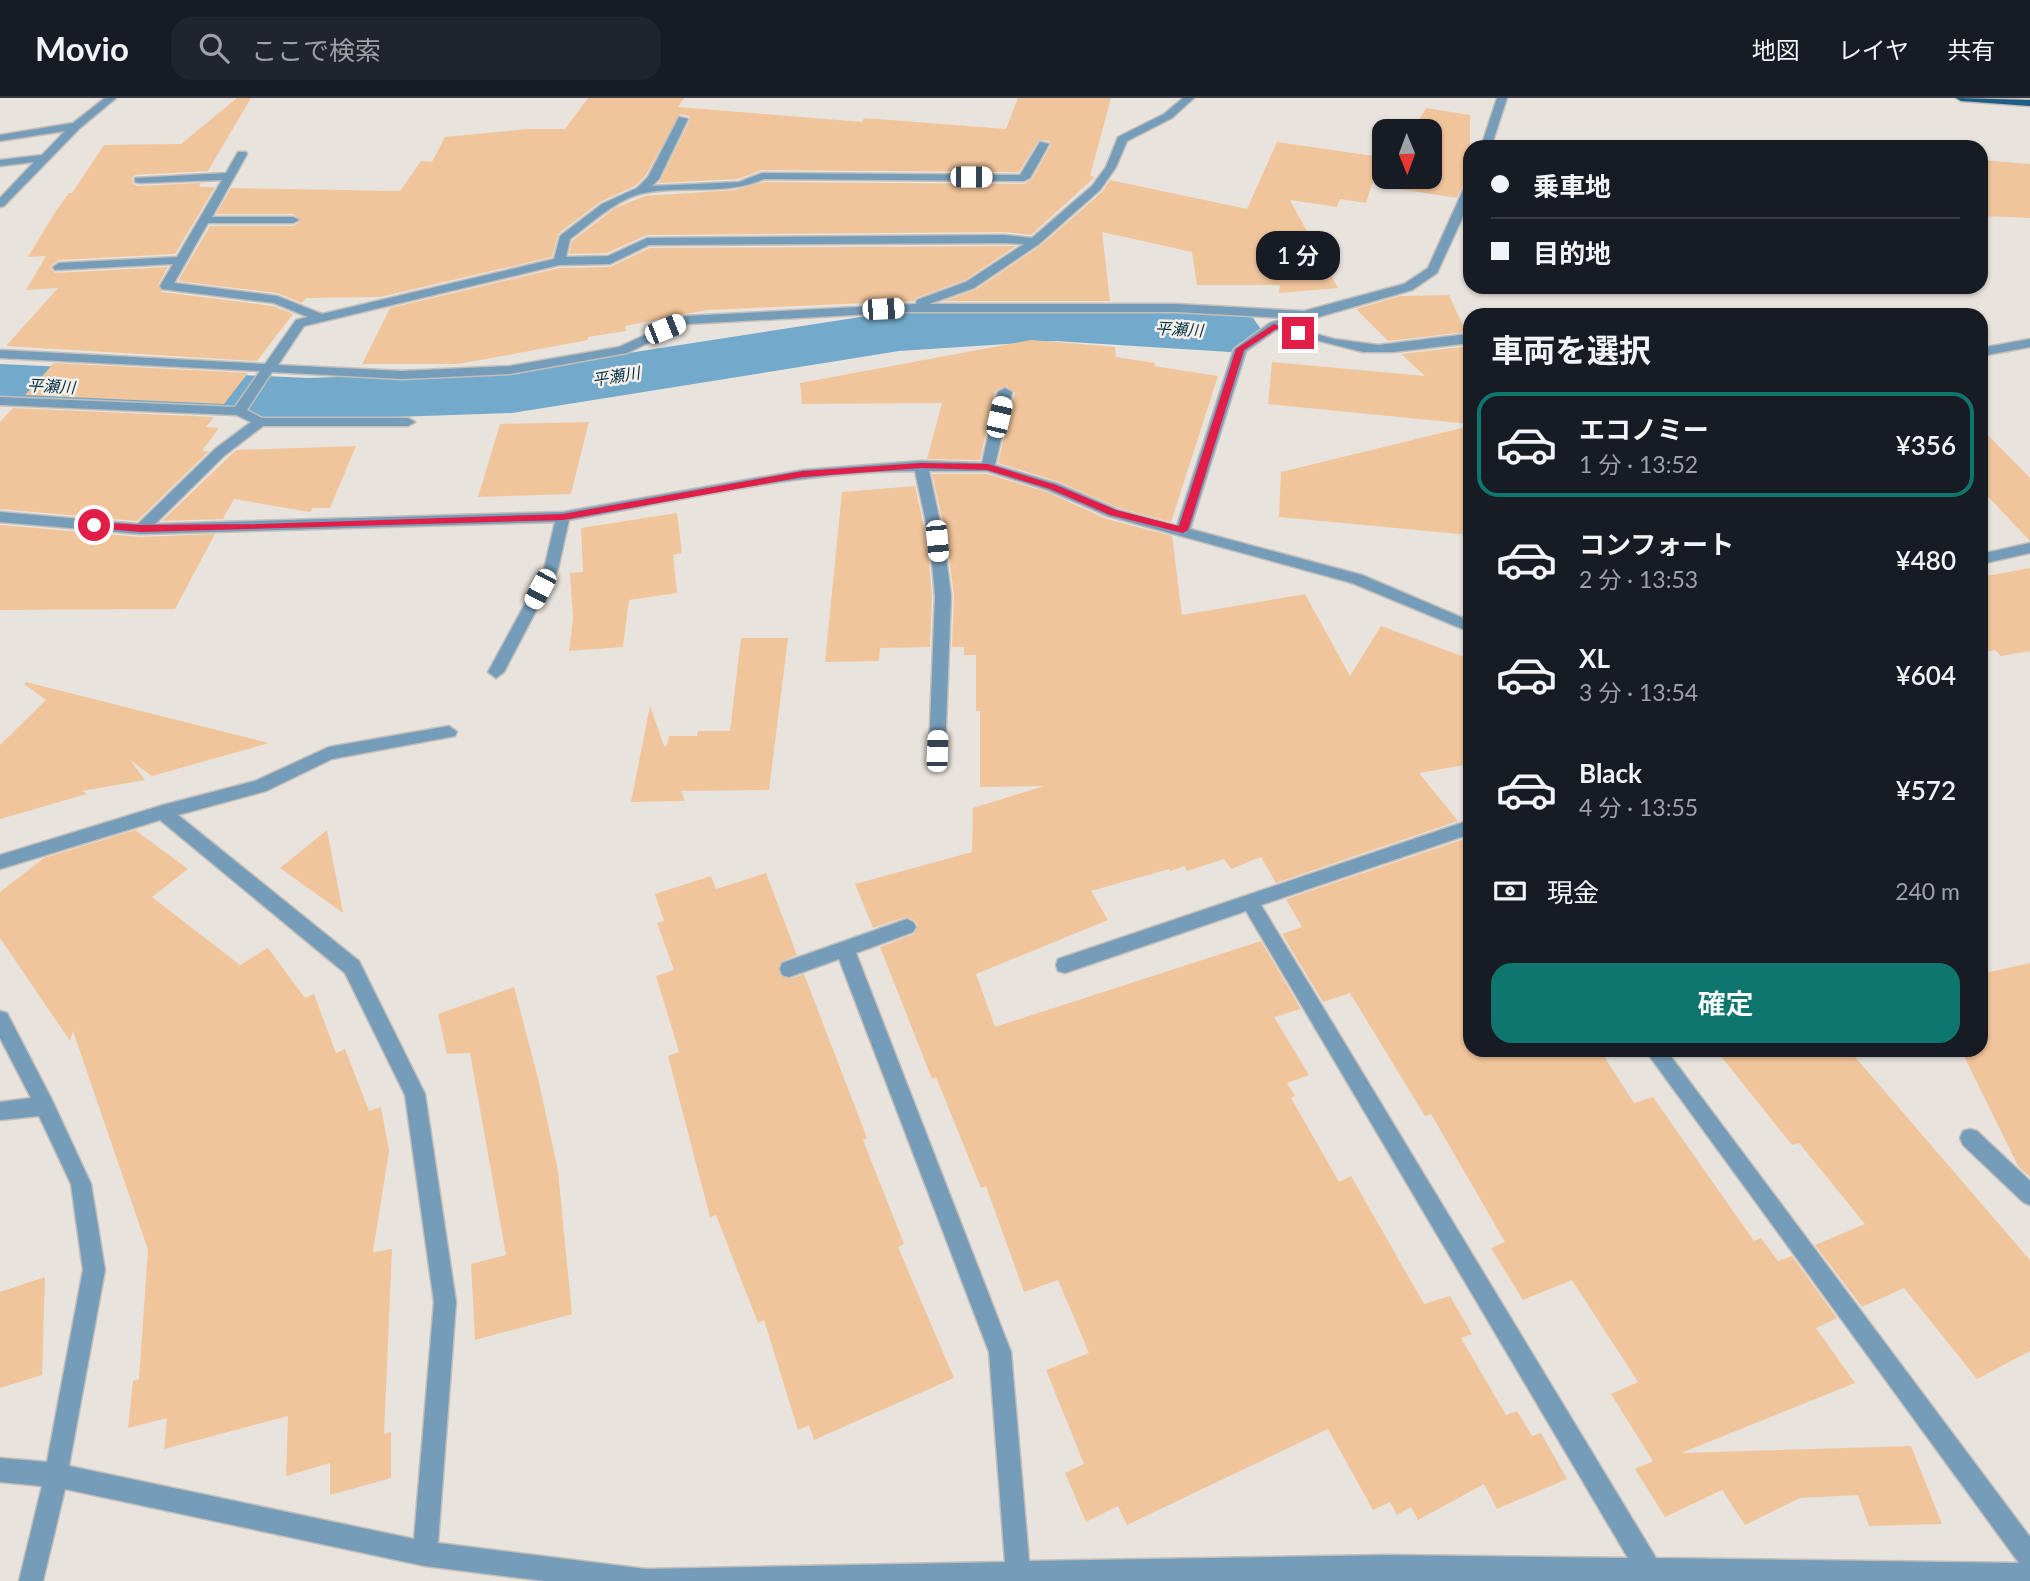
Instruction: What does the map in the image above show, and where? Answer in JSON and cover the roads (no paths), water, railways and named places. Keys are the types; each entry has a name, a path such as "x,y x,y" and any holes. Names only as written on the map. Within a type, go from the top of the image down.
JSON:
{"main road":[{"path":"1961,98 2030,103"}],"street":[{"path":"0,204 76,126 111,98"},
{"path":"908,308 970,285 1035,242 1096,188 1111,167 1122,139 1168,116 1189,98"},
{"path":"1488,140 1502,98"},
{"path":"559,261 564,238 606,206 641,190 653,179 682,119"},
{"path":"0,138 76,126"},
{"path":"641,190 741,186 762,176 1024,178 1044,144"},
{"path":"242,154 166,286 277,300 318,317"},
{"path":"0,163 44,158"},
{"path":"139,180 229,176"},
{"path":"1183,530 1240,349 1274,326 1304,315 1408,287 1433,270 1463,204"},
{"path":"204,220 293,220"},
{"path":"241,407 300,324 318,317 559,261 610,260 648,242 1004,239 1035,242"},
{"path":"59,268 181,260"},
{"path":"0,354 265,374 402,375 510,370 622,351 686,320 908,308 1176,308 1304,315"},
{"path":"1274,326 1347,346 1391,348 1463,339"},
{"path":"1988,351 2030,343"},
{"path":"988,467 1005,392"},
{"path":"0,401 241,407 260,422"},
{"path":"141,528 220,452 260,422 408,422"},
{"path":"0,517 141,528 563,517 803,474 921,465 988,467 1053,487 1113,513 1357,579 1463,624"},
{"path":"921,465 937,541 943,596 937,751"},
{"path":"496,671 551,569 563,517"},
{"path":"1988,557 2030,548"},
{"path":"0,862 163,812 260,786 329,753 449,732"},
{"path":"163,812 352,967 415,1094 445,1301 425,1554"},
{"path":"1065,965 1251,904 1463,829"},
{"path":"1251,904 1648,1568"},
{"path":"789,970 908,926"},
{"path":"845,949 1000,1352 1018,1574"},
{"path":"0,1019 81,1184 94,1270 56,1475 31,1581"},
{"path":"1660,1057 2030,1557"},
{"path":"0,1111 45,1106"},
{"path":"1969,1138 2030,1195"},
{"path":"0,1470 56,1475 425,1554 647,1581 1018,1574 1390,1574 1648,1568 2030,1575"}],"waterway":[{"name":"平瀬川","path":"0,384 308,399 512,392 899,331 1055,322 1230,332"}]}
